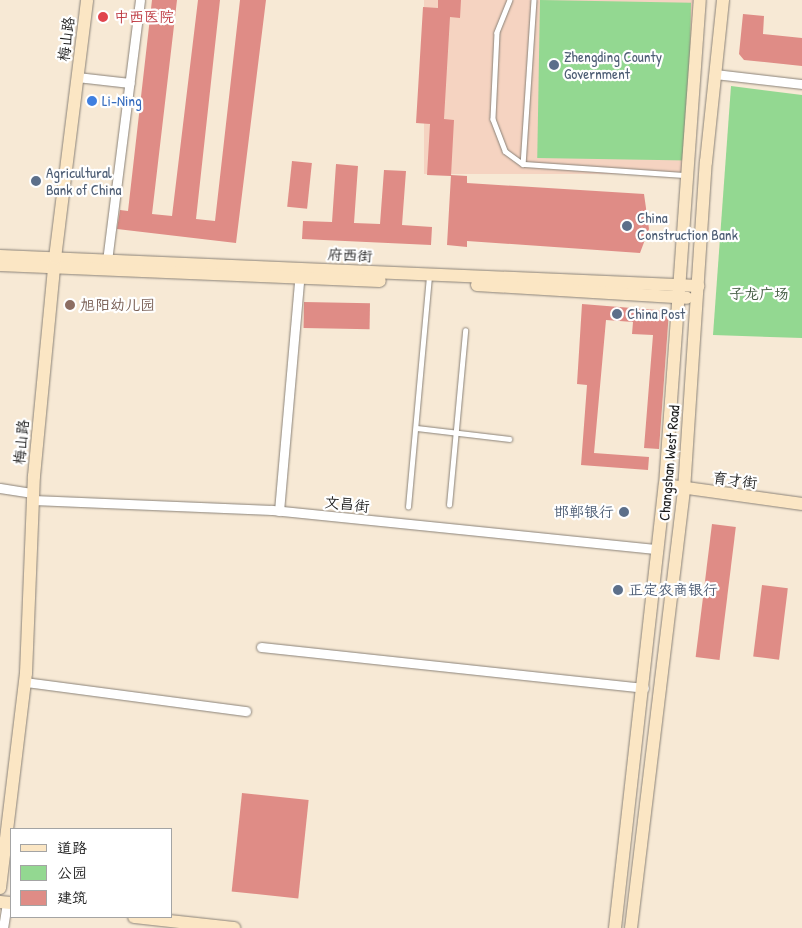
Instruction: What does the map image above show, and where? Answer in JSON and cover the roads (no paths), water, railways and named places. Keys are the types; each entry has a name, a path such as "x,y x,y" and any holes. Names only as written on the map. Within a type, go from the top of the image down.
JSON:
{"street":[{"name":"梅山路","path":"0,888 25,682 33,497 54,263 87,0"},
{"path":"107,261 140,0"},
{"name":"Changshan West Road","path":"615,928 644,688 665,485 689,175 700,0"},
{"name":"Changshan West Road","path":"631,928 684,490 698,292 723,0"},
{"path":"716,74 802,84"},
{"path":"77,77 130,83"},
{"name":"府西街","path":"0,256 54,263 107,261 300,274 698,292"},
{"path":"0,265 54,263 300,274 278,511"},
{"name":"育才街","path":"665,485 684,490 802,504"},
{"name":"文昌街","path":"0,488 33,497 278,511 658,549"},
{"path":"261,647 644,688"},
{"path":"25,682 246,711"},
{"path":"3,928 6,902"},
{"path":"143,918 234,928"}],"lane":[{"path":"510,0 497,32 493,119 505,151 523,164 689,175"},
{"path":"523,164 534,0"},
{"path":"408,507 418,428 429,279"},
{"path":"449,505 465,331"},
{"path":"418,428 509,439"}],"place":[{"name":"中西医院","path":"103,17"},
{"name":"Zhengding County Government","path":"554,65"},
{"name":"Li-Ning","path":"92,101"},
{"name":"Agricultural Bank of China","path":"36,181"},
{"name":"China Construction Bank","path":"627,226"},
{"name":"旭阳幼儿园","path":"70,305"},
{"name":"China Post","path":"617,314"},
{"name":"邯郸银行","path":"624,512"},
{"name":"正定农商银行","path":"618,590"}],"park label":[{"name":"子龙广场","path":"759,294"}]}
